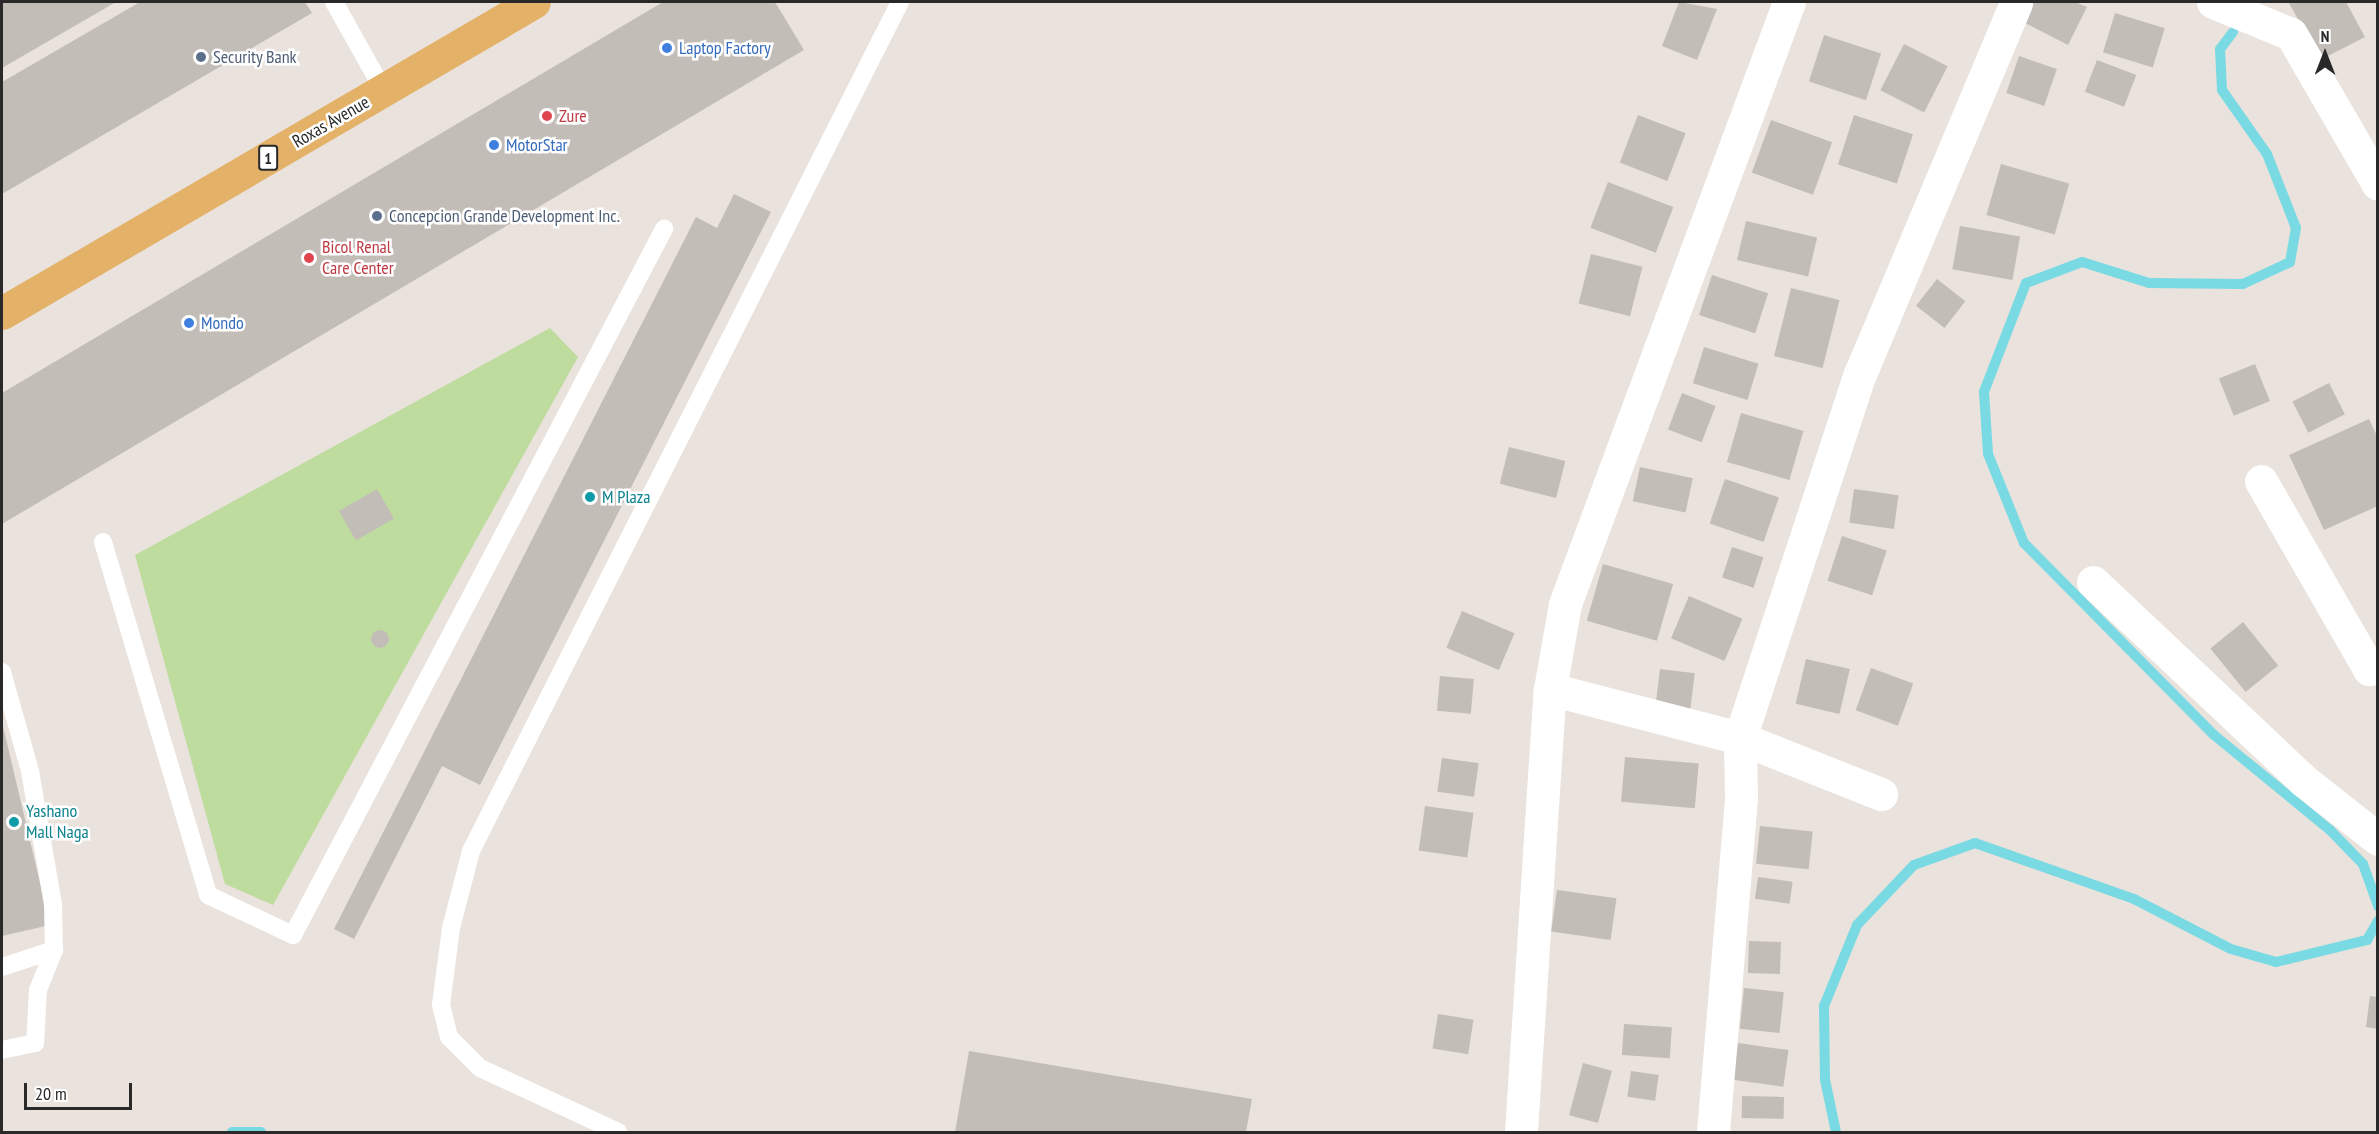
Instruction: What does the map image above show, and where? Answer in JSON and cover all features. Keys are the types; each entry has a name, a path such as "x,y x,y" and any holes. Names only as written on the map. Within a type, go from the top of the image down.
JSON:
{"main road":[{"name":"Roxas Avenue","path":"2,312 534,2"}],"street":[{"path":"1521,1132 1550,689 1565,604 1789,2"},
{"path":"1713,1132 1741,798 1740,738 1860,374 2016,2"},
{"path":"2213,2 2291,34 2377,180"},
{"path":"2261,480 2369,669 2378,663"},
{"path":"2092,582 2303,780 2378,839"},
{"path":"1550,689 1740,738 1881,794"}],"lane":[{"path":"334,2 384,91"},
{"path":"618,1132 480,1068 449,1037 441,1005 451,928 471,851 900,2"},
{"path":"103,542 208,895 293,935 664,229"},
{"path":"2,672 30,771 53,904 54,950 38,990 35,1043 2,1050"},
{"path":"2,967 54,950"}],"green space":[{"path":"550,328 578,357 273,905 225,884 135,555"}],"building":[{"path":"2,2 116,2 2,68"},
{"path":"140,2 305,2 312,13 2,194 2,82"},
{"path":"663,2 775,2 804,50 2,524 2,393"},
{"path":"1679,2 1717,9 1697,60 1662,46"},
{"path":"2034,2 2075,2 2087,7 2068,45 2023,22"},
{"path":"2346,2 2365,37 2320,60 2289,3"},
{"path":"2115,13 2165,28 2153,67 2103,52"},
{"path":"1824,35 1881,54 1866,100 1809,82"},
{"path":"1904,44 1948,66 1924,113 1880,90"},
{"path":"2019,56 2057,69 2044,106 2006,93"},
{"path":"2097,60 2136,75 2124,107 2085,92"},
{"path":"1638,115 1686,133 1667,181 1620,163"},
{"path":"1854,115 1913,134 1897,184 1838,164"},
{"path":"1771,120 1832,142 1813,195 1752,173"},
{"path":"2001,164 2069,184 2055,235 1986,215"},
{"path":"1608,182 1673,207 1656,253 1590,228"},
{"name":"M Plaza","path":"734,194 771,212 480,785 442,766 354,939 334,929 696,217 717,228"},
{"path":"1746,221 1817,237 1808,276 1737,260"},
{"path":"1960,226 2020,237 2012,280 1952,269"},
{"path":"1591,254 1642,267 1630,316 1579,303"},
{"path":"1712,275 1768,293 1755,333 1699,315"},
{"path":"1937,279 1965,301 1944,328 1916,306"},
{"path":"1791,288 1840,300 1823,368 1774,356"},
{"path":"1704,347 1759,364 1747,400 1693,383"},
{"path":"2255,364 2270,401 2234,416 2219,379"},
{"path":"2329,383 2345,414 2308,433 2292,402"},
{"path":"1682,393 1716,406 1702,442 1668,429"},
{"path":"1741,413 1803,431 1789,480 1727,462"},
{"path":"2369,419 2378,438 2378,506 2324,530 2289,455"},
{"path":"1509,447 1565,461 1556,498 1500,484"},
{"path":"1640,467 1693,478 1686,512 1633,501"},
{"path":"1725,479 1779,498 1764,542 1710,523"},
{"path":"377,489 394,518 356,540 339,511"},
{"path":"1854,489 1899,495 1894,529 1849,523"},
{"path":"1842,536 1887,551 1872,595 1827,581"},
{"path":"1732,547 1763,557 1753,588 1722,577"},
{"path":"1603,564 1673,584 1657,641 1587,621"},
{"path":"1689,596 1742,619 1724,661 1671,638"},
{"path":"1462,611 1514,633 1499,670 1446,648"},
{"path":"2243,622 2278,666 2246,692 2210,648"},
{"path":"380,630 388,635 389,639 384,647 380,648 372,643 371,639 376,631"},
{"path":"1806,659 1850,669 1839,714 1796,704"},
{"path":"1871,668 1913,683 1898,726 1856,710"},
{"path":"1660,669 1695,673 1690,714 1655,710"},
{"path":"1440,676 1474,679 1471,714 1437,711"},
{"name":"Yashano Mall Naga","path":"2,722 50,925 2,936"},
{"path":"1625,757 1699,763 1695,808 1621,802"},
{"path":"1442,758 1479,763 1474,797 1437,792"},
{"path":"1425,806 1474,813 1467,857 1419,851"},
{"path":"1760,826 1813,832 1809,869 1756,864"},
{"path":"1758,877 1793,882 1790,904 1755,899"},
{"path":"1557,890 1616,898 1611,940 1551,932"},
{"path":"1749,941 1781,942 1780,974 1748,973"},
{"path":"1744,988 1784,992 1779,1033 1740,1029"},
{"path":"2370,996 2378,997 2378,1029 2366,1027"},
{"path":"1438,1014 1474,1020 1468,1054 1433,1049"},
{"path":"1624,1024 1672,1027 1670,1058 1622,1055"},
{"path":"1738,1043 1789,1050 1783,1087 1733,1080"},
{"path":"969,1051 1252,1099 1246,1132 955,1132"},
{"path":"1583,1063 1612,1071 1598,1123 1569,1115"},
{"path":"1631,1071 1659,1075 1655,1101 1627,1097"},
{"path":"1742,1096 1784,1097 1784,1119 1742,1118"}],"waterway":[{"path":"2233,32 2220,49 2222,90 2267,154 2296,228 2290,262 2243,284 2149,283 2082,262 2026,283 1984,392 1988,454 2024,543 2214,735 2330,830 2363,864 2378,906"},
{"path":"1836,1132 1825,1080 1824,1006 1857,925 1914,865 1975,843 2134,899 2231,949 2276,962 2367,940 2378,921"},
{"path":"232,1132 261,1132"}],"place":[{"name":"Laptop Factory","path":"667,48"},
{"name":"Security Bank","path":"201,57"},
{"name":"Zure","path":"547,116"},
{"name":"MotorStar","path":"494,145"},
{"name":"Concepcion Grande Development Inc.","path":"377,216"},
{"name":"Bicol Renal Care Center","path":"309,258"},
{"name":"Mondo","path":"189,323"},
{"name":"M Plaza","path":"590,497"},
{"name":"Yashano Mall Naga","path":"14,822"}]}
